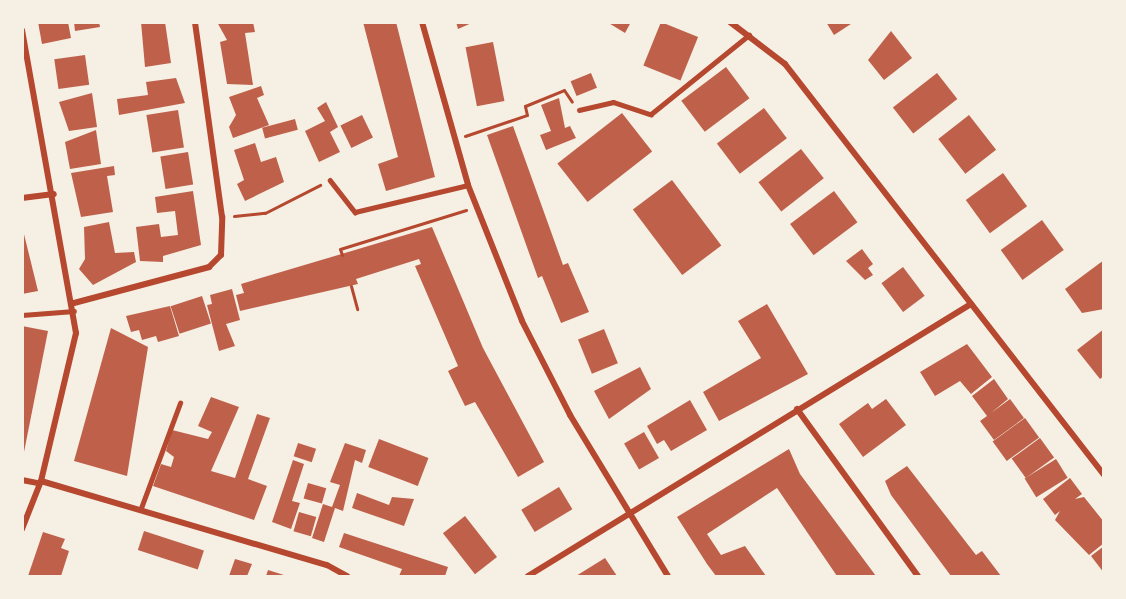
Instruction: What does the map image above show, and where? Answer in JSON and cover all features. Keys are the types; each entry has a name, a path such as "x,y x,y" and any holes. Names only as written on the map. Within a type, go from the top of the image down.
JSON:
{"street":[{"path":"74,303 209,267 221,255 222,217 195,22"},
{"path":"422,22 468,185 522,321 627,511 668,576"},
{"path":"730,22 750,34 785,64 1104,475"},
{"path":"22,30 74,303 76,333 39,482 22,529"},
{"path":"22,198 54,194"},
{"path":"528,576 627,511 971,304"},
{"path":"797,409 918,576"},
{"path":"22,480 39,482 141,508 327,565 347,576"}],"lane":[{"path":"579,110 613,102 651,114 750,34"},
{"path":"330,180 356,212 468,185"},
{"path":"22,315 75,311"},
{"path":"141,508 180,403"}],"path":[{"path":"455,140 527,115 525,106 564,90 579,110"},
{"path":"222,217 265,213 330,180"},
{"path":"342,255 340,249 477,207"},
{"path":"351,286 357,309"}],"building":[{"path":"38,22 68,22 71,38 42,44"},
{"path":"74,22 99,22 100,27 75,31"},
{"path":"141,22 165,22 171,63 145,67"},
{"path":"217,22 253,22 255,32 245,33 253,85 227,84 220,42 227,40"},
{"path":"363,22 396,22 435,177 386,191 378,164 398,157"},
{"path":"456,22 474,22 458,29"},
{"path":"607,22 631,22 625,33"},
{"path":"661,22 698,37 680,81 643,66"},
{"path":"826,22 854,22 834,35"},
{"path":"891,31 912,58 884,80 868,60"},
{"path":"493,42 504,101 477,106 466,47"},
{"path":"85,55 89,85 58,89 54,59"},
{"path":"726,67 749,98 705,132 681,101"},
{"path":"591,73 597,88 577,96 571,81"},
{"path":"937,73 957,99 913,133 893,107"},
{"path":"176,78 185,103 119,115 117,99 148,95 146,82"},
{"path":"261,86 264,95 257,98 269,125 233,138 229,127 236,115 229,97"},
{"path":"92,93 97,127 69,131 59,102"},
{"path":"559,98 565,128 570,126 576,138 546,150 540,135 551,131 541,105"},
{"path":"326,102 338,127 330,132 340,152 319,162 305,131 325,121 317,108"},
{"path":"764,108 787,138 740,174 717,144"},
{"path":"178,110 184,148 152,153 146,115"},
{"path":"622,113 652,152 588,202 557,163"},
{"path":"362,115 373,137 351,148 340,126"},
{"path":"969,115 996,150 965,174 938,139"},
{"path":"295,119 298,130 265,138 262,128"},
{"path":"513,126 563,265 568,263 589,312 561,323 542,276 538,278 487,135"},
{"path":"96,130 101,164 70,169 65,142"},
{"path":"255,143 261,162 276,157 284,182 245,201 237,184 244,180 234,150"},
{"path":"801,149 824,178 781,211 758,182"},
{"path":"188,152 193,185 166,189 160,156"},
{"path":"114,166 115,175 107,176 113,212 81,217 71,173"},
{"path":"1003,173 1027,206 990,233 966,200"},
{"path":"672,180 721,245 682,275 633,209"},
{"path":"193,191 201,245 163,256 163,262 140,261 136,227 159,224 161,237 178,235 175,211 157,213 155,197"},
{"path":"834,191 857,222 814,255 790,224"},
{"path":"1042,220 1064,250 1022,280 1001,250"},
{"path":"109,222 115,253 134,252 136,262 93,285 79,269 85,259 84,227"},
{"path":"22,226 38,291 22,294"},
{"path":"432,227 483,348 544,462 518,477 475,402 465,406 448,371 458,366 415,266 421,264 419,259 356,279 358,284 240,311 236,295 244,293 241,284"},
{"path":"862,249 873,264 868,268 873,275 865,280 846,261"},
{"path":"1104,260 1104,309 1082,313 1065,289"},
{"path":"903,267 925,296 903,312 881,283"},
{"path":"232,289 240,320 226,324 235,346 219,351 207,305 212,304 210,295"},
{"path":"202,296 211,324 180,334 171,306"},
{"path":"767,304 808,374 719,421 703,392 761,358 738,321"},
{"path":"170,306 179,336 158,342 156,336 142,340 139,330 131,332 126,316"},
{"path":"22,326 48,331 24,452 22,451"},
{"path":"111,328 148,347 127,476 74,461"},
{"path":"604,329 618,363 592,374 578,339"},
{"path":"1104,329 1104,376 1100,379 1077,350"},
{"path":"967,344 992,377 971,394 960,381 935,396 920,372"},
{"path":"640,367 651,389 609,419 594,391"},
{"path":"994,379 1008,399 991,413 1010,399 1024,418 994,440 980,421 987,416 972,396"},
{"path":"211,397 239,407 211,471 235,478 257,414 270,418 248,479 267,486 254,520 153,486 161,464 171,467 174,457 166,451 172,430 208,439 212,432 198,426"},
{"path":"886,399 906,425 863,457 839,424 868,403 872,409"},
{"path":"690,400 707,430 671,451 664,440 657,444 647,426"},
{"path":"1025,418 1039,437 1007,461 993,442"},
{"path":"644,432 659,458 639,469 624,444"},
{"path":"1040,438 1054,457 1026,478 1012,459"},
{"path":"379,439 428,458 418,486 368,467"},
{"path":"298,443 316,449 312,462 294,456"},
{"path":"345,443 366,450 362,463 355,460 343,511 335,508 324,542 312,538 323,504 332,507 340,485 330,482"},
{"path":"789,449 800,474 876,576 837,576 777,488 707,534 721,555 745,546 766,576 716,576 707,564 677,517"},
{"path":"1056,459 1068,478 1036,497 1025,479"},
{"path":"293,460 304,464 292,501 300,503 291,529 272,522"},
{"path":"907,466 976,555 982,551 1001,576 951,576 891,495 885,481"},
{"path":"1070,478 1082,494 1075,499 1084,497 1104,522 1104,543 1089,555 1055,520 1060,511 1055,515 1043,499"},
{"path":"308,483 326,488 322,504 304,498"},
{"path":"559,487 572,509 535,532 521,510"},
{"path":"357,493 389,505 392,497 414,499 404,526 352,508"},
{"path":"299,512 316,517 311,536 293,531"},
{"path":"465,516 497,557 475,574 443,533"},
{"path":"144,531 204,550 198,569 138,550"},
{"path":"43,532 65,539 61,548 69,551 61,576 28,576"},
{"path":"344,533 448,567 445,576 399,576 402,569 339,547"},
{"path":"1104,546 1104,573 1091,556"},
{"path":"605,558 617,576 576,576"},
{"path":"235,559 252,564 247,576 229,576"},
{"path":"268,570 287,576 266,576"}]}
